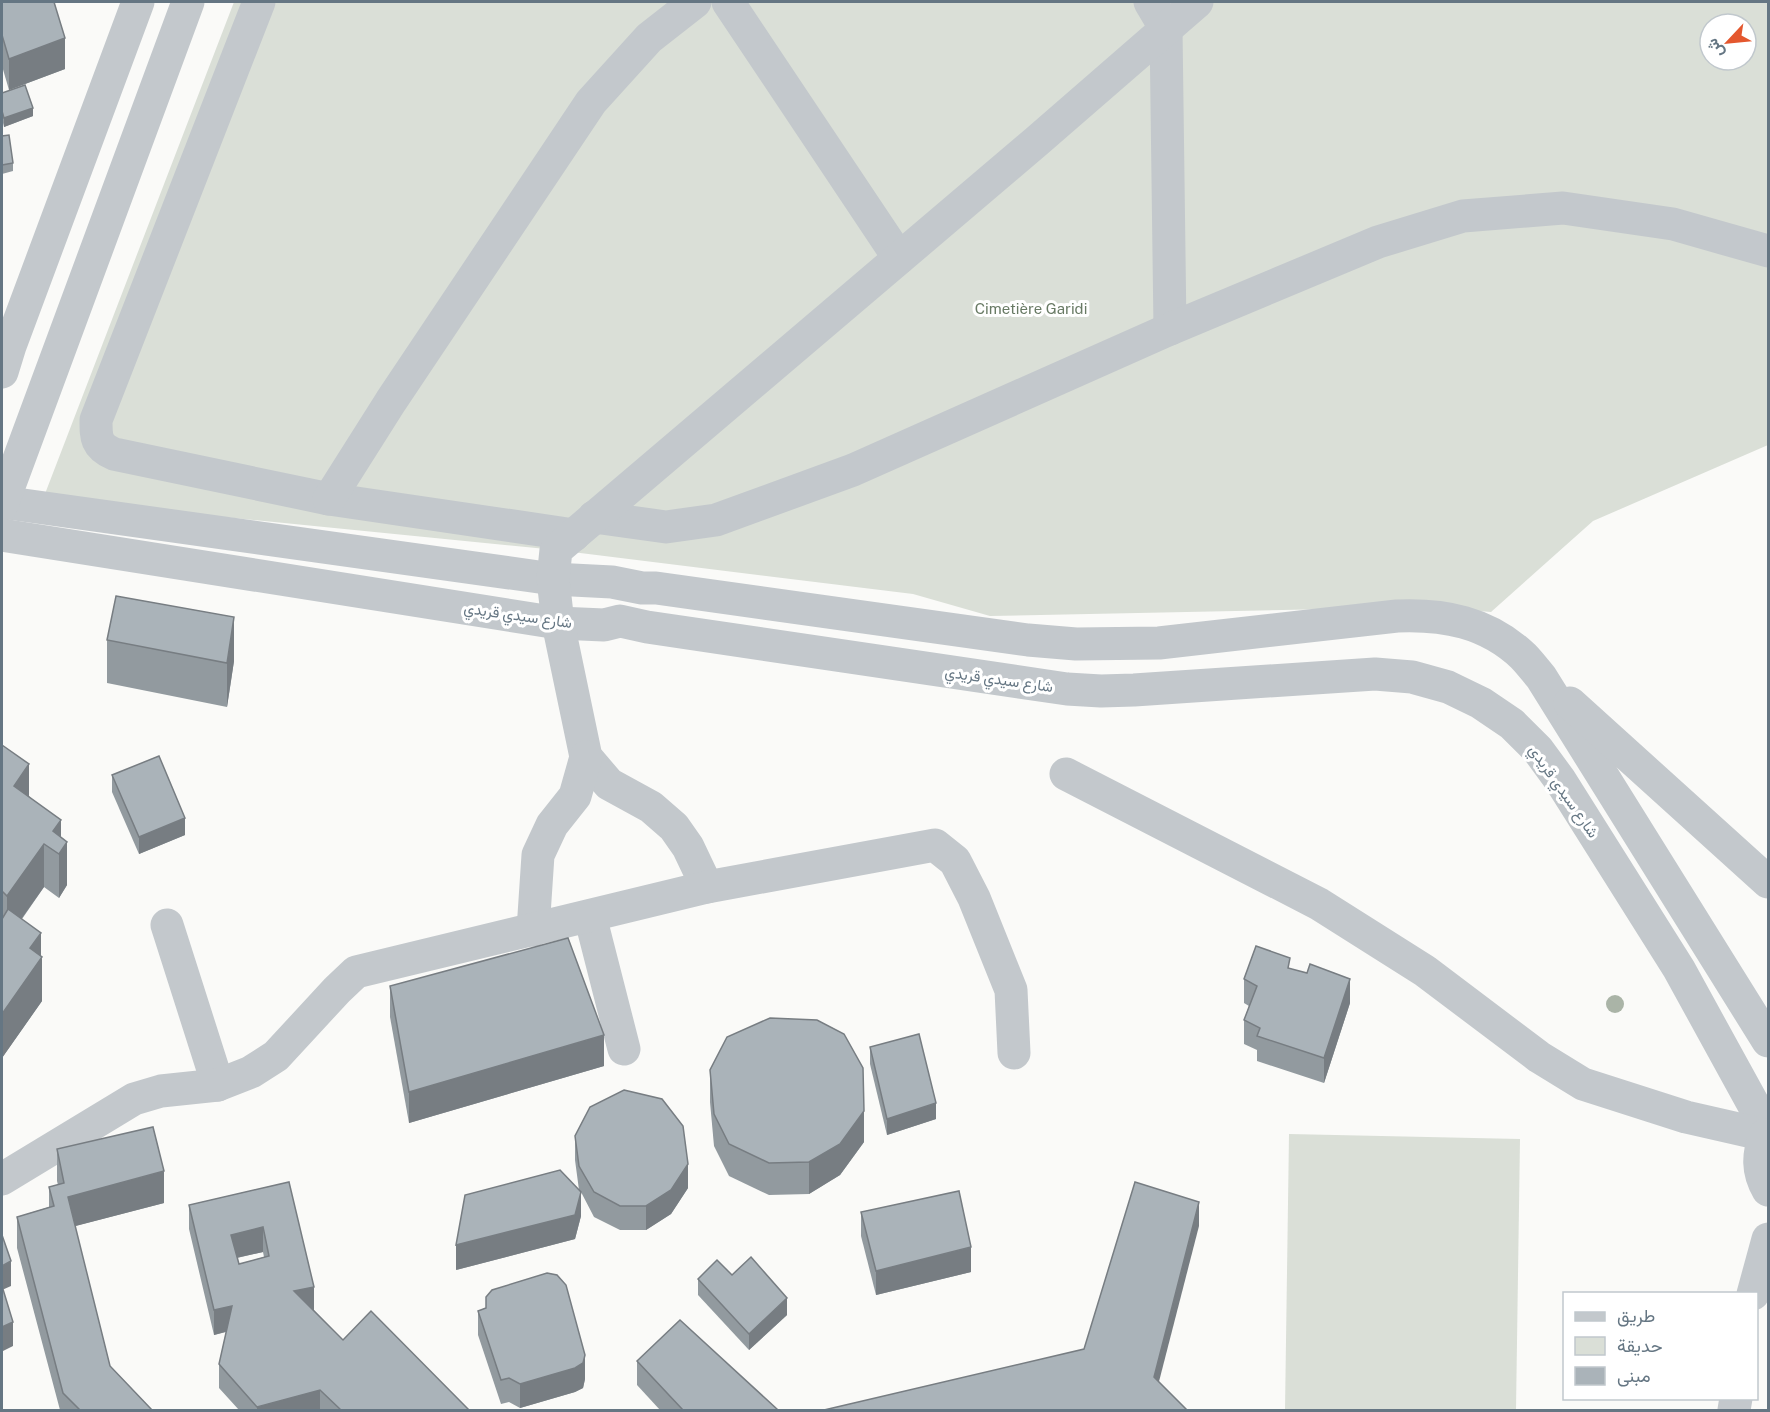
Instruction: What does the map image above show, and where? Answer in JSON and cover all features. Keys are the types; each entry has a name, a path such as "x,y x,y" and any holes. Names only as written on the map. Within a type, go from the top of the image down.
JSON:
{"street":[{"path":"4,345 138,2"},
{"path":"188,2 2,503 553,579 612,582 1017,639 1076,644 1159,643 1396,616 1423,615 1450,618 1476,626 1500,639 1523,656 1541,677 1768,882"},
{"path":"259,2 96,420 96,436 103,449 114,454 329,499 584,526 666,527 716,520 854,470 1170,329 1378,242 1464,216 1563,208 1673,224 1768,250"},
{"path":"329,499 390,401 591,102 649,38 695,2"},
{"path":"728,2 899,258"},
{"path":"533,930 538,855 552,825 575,796 586,757 558,623 553,579 556,550 899,258 1158,15 1197,2"},
{"path":"1158,15 1170,329"},
{"name":"شارع سيدي قريدي","path":"2,535 558,623 604,625 620,621 671,631 1067,688 1101,691 1134,690 1375,674 1412,677 1448,687 1481,703 1512,724 1538,750 1560,780 1679,969 1767,1134"},
{"path":"1541,677 1768,1041"},
{"path":"586,757 609,784 651,807 674,827 688,848 707,887"},
{"path":"1066,774 1319,904 1425,971 1539,1057 1583,1084 1686,1117 1767,1134 1759,1152 1760,1171 1768,1190"},
{"path":"2,1179 134,1100 161,1091 218,1084 251,1072 276,1056 356,972 707,887 935,845 955,861 1011,990 1014,1053"},
{"path":"590,916 624,1049"},
{"path":"166,925 218,1084"},
{"path":"1753,1292 1768,1239"}],"green space":[{"name":"Cimetière Garidi","path":"234,2 1768,2 1768,445 1593,521 1491,612 1430,607 990,616 913,594 556,550 43,499"},
{"path":"1289,1134 1520,1139 1516,1410 1285,1410"}],"building":[{"path":"2,2 54,2 65,38 9,59 2,35"},
{"path":"25,85 33,108 4,118 2,93"},
{"path":"9,135 13,163 2,165 2,136"},
{"path":"116,596 234,617 227,663 107,640"},
{"path":"2,745 29,764 14,786 61,820 53,831 67,842 59,854 44,844 7,896 2,891"},
{"path":"159,756 185,818 139,837 112,775"},
{"path":"8,909 41,933 30,948 42,957 2,1014 2,919"},
{"path":"568,938 604,1035 409,1092 390,986"},
{"path":"1256,946 1290,958 1288,968 1307,973 1310,964 1350,979 1324,1058 1257,1036 1260,1028 1244,1020 1257,986 1244,979"},
{"path":"770,1018 817,1020 844,1034 863,1068 864,1111 840,1144 809,1162 769,1163 729,1144 714,1114 710,1070 727,1037"},
{"path":"919,1034 936,1103 887,1119 870,1047"},
{"path":"624,1090 662,1099 683,1126 688,1164 671,1190 646,1206 620,1206 594,1192 579,1166 575,1136 590,1107"},
{"path":"153,1127 164,1171 68,1197 110,1366 152,1410 80,1410 63,1393 17,1217 54,1206 49,1187 64,1183 57,1149"},
{"path":"560,1170 581,1192 575,1215 456,1245 465,1195"},
{"path":"289,1182 314,1287 294,1291 343,1340 371,1311 469,1410 341,1410 320,1390 257,1407 219,1364 232,1306 214,1310 189,1205","holes":["263,1227 269,1256 239,1264 231,1235"]},
{"path":"1135,1182 1199,1202 1154,1377 1187,1410 824,1410 1084,1349"},
{"path":"959,1191 971,1247 876,1271 861,1212"},
{"path":"2,1235 11,1261 2,1266"},
{"path":"751,1257 787,1298 749,1334 698,1279 717,1260 732,1275"},
{"path":"547,1273 557,1275 566,1285 585,1355 583,1363 575,1368 520,1384 509,1378 501,1380 478,1311 486,1308 486,1297 492,1290"},
{"path":"2,1286 13,1322 2,1327"},
{"path":"680,1320 778,1410 683,1410 637,1361"}]}
